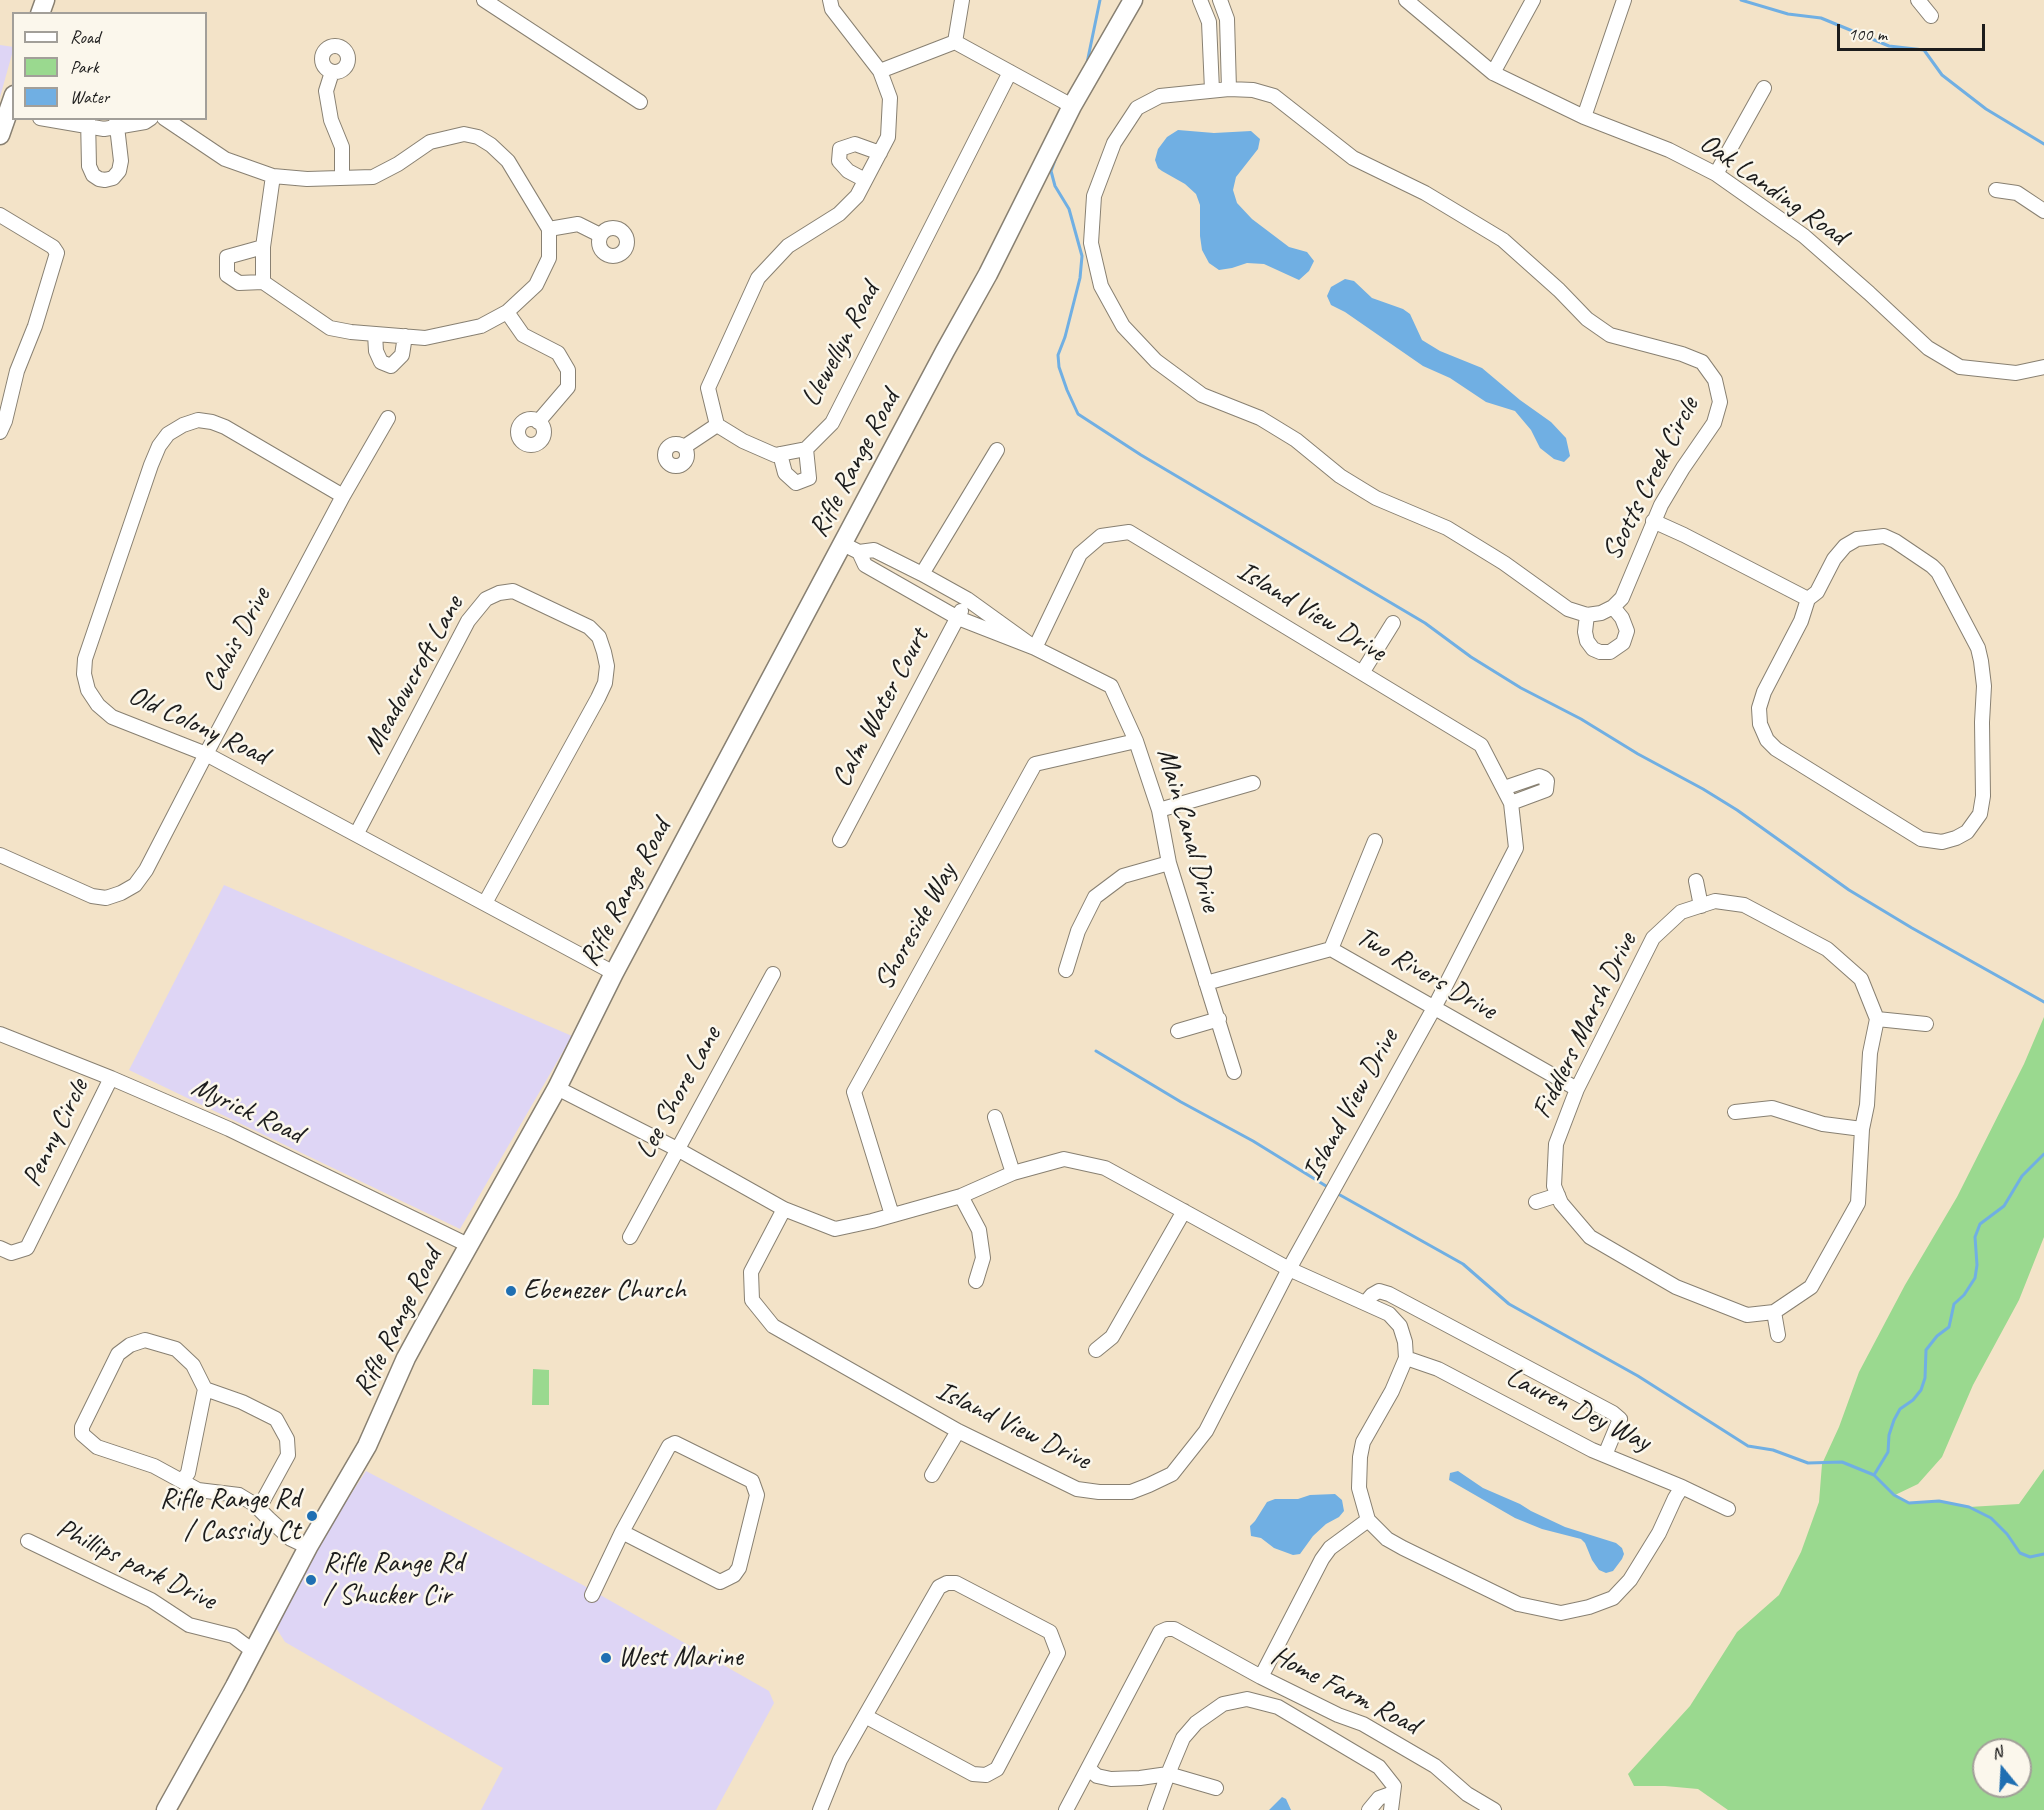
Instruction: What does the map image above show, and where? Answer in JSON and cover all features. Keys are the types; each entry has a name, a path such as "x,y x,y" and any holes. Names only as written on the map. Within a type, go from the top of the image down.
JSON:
{"main road":[{"name":"Rifle Range Road","path":"166,1810 308,1547 367,1446 406,1358 557,1088 614,973 851,548 945,351 988,274 1072,106 1133,0"},
{"path":"0,135 12,106"}],"street":[{"path":"484,0 640,102"},
{"path":"684,447 717,425 708,388 758,278 788,246 839,214 856,196 888,138 890,98 879,71 832,9 830,0"},
{"path":"955,42 963,0"},
{"path":"1200,0 1209,22 1212,90"},
{"path":"1220,0 1227,19 1229,89"},
{"name":"Oak Landing Road","path":"1406,0 1492,73 1584,117 1669,150 1716,174 1804,236 1928,348 1960,368 2016,373 2044,367"},
{"path":"1492,73 1533,0"},
{"path":"1584,117 1624,0"},
{"path":"1918,0 1931,16"},
{"path":"879,71 955,42 1072,106"},
{"path":"332,72 326,91 331,120 342,147 342,178"},
{"name":"Llewellyn Road","path":"717,425 743,441 780,454 806,449 832,423 1010,72"},
{"path":"1716,174 1764,88"},
{"name":"Scotts Creek Circle","path":"1587,615 1568,609 1504,563 1447,528 1376,498 1340,476 1296,440 1260,418 1202,394 1156,361 1123,326 1101,286 1091,243 1094,196 1114,143 1137,108 1160,96 1212,90 1253,90 1274,96 1353,158 1425,193 1503,240 1559,290 1587,319 1610,335 1682,354 1702,363 1715,380 1720,402 1714,423 1683,468 1653,521 1622,597 1613,607"},
{"path":"59,120 88,123 145,122 148,120"},
{"path":"167,120 225,159 273,176 307,179 373,177 398,164 430,142 464,134 478,137 491,145 508,161 549,229 549,258 536,285 507,312 481,326 425,338 330,328 263,282 239,283 227,275 227,257 263,247"},
{"path":"88,123 89,166 93,175 105,180 113,178 121,161 117,123"},
{"path":"865,180 848,171 839,161 840,148 855,144 880,153"},
{"path":"263,282 263,247 273,176"},
{"path":"1996,190 2018,193 2044,211"},
{"path":"0,215 53,247 57,253 35,326 17,371 5,421 0,432"},
{"path":"549,229 578,224 600,235"},
{"path":"507,312 524,335 558,353 568,369 568,387 538,422"},
{"path":"375,334 376,351 381,362 391,366 402,355 405,336"},
{"name":"Calais Drive","path":"0,855 92,896 106,898 135,885 146,870 343,496 388,418"},
{"name":"Old Colony Road","path":"343,496 225,427 212,422 198,420 183,425 168,434 159,446 85,659 84,674 88,690 98,705 112,717 206,753 614,973"},
{"path":"780,454 784,473 796,483 809,477 806,449"},
{"path":"922,574 997,450"},
{"path":"1653,521 1808,599"},
{"name":"Island View Drive","path":"784,1209 751,1272 752,1300 773,1326 958,1431 1077,1489 1131,1492 1172,1474 1206,1431 1289,1269 1434,1008 1516,848 1511,803 1481,745 1130,532 1101,536 1080,554 1035,648"},
{"path":"1884,536 1896,541 1938,572 1978,648 1984,686 1983,796 1980,814 1967,832 1942,842 1921,839 1776,748 1767,740 1760,724 1759,708 1764,692 1801,621 1808,599 1817,592 1834,559 1845,546 1869,537 1884,536"},
{"name":"Main Canal Drive","path":"851,548 873,550 922,574 968,599 1035,648"},
{"name":"Main Canal Drive","path":"851,548 865,565 958,618 1035,648 1111,686 1136,741 1159,810 1169,863 1234,1072"},
{"name":"Meadowcroft Lane","path":"357,833 468,621 486,599 499,593 513,591 589,627 599,637 604,652 607,666 605,683 485,903"},
{"name":"Calm Water Court","path":"840,840 968,599"},
{"path":"1613,607 1622,618 1627,631 1623,643 1610,652 1600,652 1593,649 1587,641 1585,632 1587,615 1601,613 1613,607"},
{"path":"1362,673 1393,623"},
{"name":"Shoreside Way","path":"892,1215 854,1092 1035,764 1136,741"},
{"path":"1504,788 1539,776 1547,781 1546,790 1511,803"},
{"path":"1159,810 1253,783"},
{"path":"1331,949 1375,841"},
{"path":"1066,970 1078,931 1095,897 1123,876 1169,863"},
{"path":"1696,881 1701,906"},
{"name":"Fiddlers Marsh Drive","path":"1774,1312 1747,1315 1676,1287 1590,1236 1561,1203 1554,1186 1556,1144 1577,1089 1653,938 1681,912 1715,901 1744,904 1827,950 1861,979 1877,1019"},
{"name":"Two Rivers Drive","path":"1206,983 1331,949 1577,1089"},
{"name":"Lee Shore Lane","path":"630,1237 773,975"},
{"path":"1178,1031 1219,1019"},
{"path":"1778,1335 1774,1312 1811,1287 1858,1203 1862,1129 1870,1053 1877,1019 1926,1024"},
{"name":"Myrick Road","path":"0,1034 111,1078 229,1129 468,1245"},
{"name":"Penny Circle","path":"0,1248 11,1253 27,1248 111,1078"},
{"path":"557,1088 677,1149 784,1209 835,1229 961,1196 1012,1173 1064,1160 1105,1168 1289,1269 1389,1314 1400,1326 1407,1351 1392,1391 1363,1442 1359,1488 1368,1520 1387,1539 1402,1548 1518,1604 1561,1613 1590,1607 1613,1598 1630,1580 1659,1533 1682,1487"},
{"path":"1735,1112 1772,1108 1823,1124 1862,1129"},
{"path":"995,1117 1012,1173"},
{"path":"1536,1202 1558,1195"},
{"path":"961,1196 979,1230 983,1258 976,1281"},
{"path":"1096,1350 1113,1337 1184,1211"},
{"path":"1366,1302 1372,1295 1380,1292 1389,1294 1613,1413 1620,1419 1605,1455"},
{"path":"182,1481 188,1473 205,1389 194,1365 176,1349 146,1340 130,1345 118,1354 82,1427 82,1434 97,1447 154,1466 198,1490 239,1494 259,1508 291,1539 308,1547"},
{"name":"Lauren Dey Way","path":"1406,1358 1438,1369 1605,1455 1728,1509"},
{"path":"205,1389 242,1402 276,1419 287,1439 288,1455 259,1508"},
{"path":"932,1475 958,1431"},
{"path":"592,1595 622,1532 665,1451 675,1443 752,1481 757,1495 739,1568 734,1575 720,1582 622,1532"},
{"path":"1261,1677 1322,1559 1330,1548 1368,1520"},
{"name":"Phillips park Drive","path":"28,1541 150,1600 189,1625 233,1636 253,1651"},
{"path":"820,1810 840,1760 865,1716 939,1587 948,1583 956,1583 1050,1632 1055,1642 1058,1653 1054,1661 997,1769 986,1775 973,1774 865,1716"},
{"name":"Home Farm Road","path":"1089,1769 1160,1632 1174,1629 1261,1677 1338,1715 1363,1724 1435,1766 1467,1794 1494,1810"},
{"path":"1155,1810 1183,1738 1196,1723 1224,1704 1247,1699 1278,1707 1379,1767 1394,1786 1391,1810"},
{"path":"1066,1810 1089,1769 1097,1776 1111,1779 1168,1774 1216,1788"},
{"path":"1370,1810 1379,1798 1393,1793"}],"shaded area":[{"path":"0,45 12,47 12,54 0,97"},
{"path":"224,885 572,1036 460,1229 129,1070"},
{"path":"366,1471 581,1584 769,1691 774,1703 716,1810 481,1810 503,1768 285,1642 273,1623 324,1535"}],"green space":[{"path":"2044,1017 2044,1237 2019,1300 1973,1385 1942,1457 1918,1484 1895,1495 1909,1503 1939,1501 1969,1507 2019,1504 2044,1469 2044,1810 1728,1810 1698,1789 1634,1786 1628,1774 1690,1706 1737,1632 1779,1595 1801,1552 1819,1502 1822,1464 1839,1427 1859,1372 1905,1285 1957,1197 2024,1064"},
{"path":"533,1369 549,1370 549,1405 532,1405"}],"water":[{"path":"1178,130 1214,133 1251,131 1260,139 1258,149 1236,177 1233,190 1237,203 1252,219 1289,247 1307,252 1314,261 1309,271 1299,280 1264,264 1247,263 1219,270 1209,263 1202,250 1200,205 1196,194 1185,184 1158,168 1155,160 1158,149 1167,137"},
{"path":"1345,279 1354,281 1372,298 1403,309 1410,314 1422,340 1440,351 1482,368 1551,422 1566,438 1570,456 1564,462 1554,459 1540,448 1531,430 1515,411 1486,402 1450,378 1423,366 1345,312 1331,305 1327,296 1331,287"},
{"path":"1458,1471 1483,1488 1565,1527 1616,1543 1622,1548 1624,1554 1622,1559 1613,1571 1606,1573 1599,1570 1581,1539 1542,1529 1515,1518 1449,1480 1450,1473"},
{"path":"1335,1494 1342,1500 1344,1511 1313,1536 1300,1554 1293,1555 1274,1548 1261,1538 1251,1536 1250,1526 1267,1502 1275,1499 1298,1499 1310,1495"},
{"path":"1282,1797 1286,1799 1291,1810 1269,1810"}],"waterway":[{"path":"1087,63 1100,0"},
{"path":"1741,0 1788,14 1821,18 1889,46 1924,50 1942,75 1986,109 2044,144"},
{"path":"1055,160 1051,171 1055,186 1069,209 1082,256 1080,278 1058,355 1059,367 1078,414 1141,455 1425,623 1471,657 1521,688 1581,719 1638,754 1703,789 1737,810 1849,890 2044,1002"},
{"path":"1096,1051 1181,1102 1253,1141 1326,1186"},
{"path":"1874,1475 1888,1452 1889,1435 1900,1409 1913,1400 1921,1390 1925,1378 1926,1350 1937,1336 1949,1327 1954,1304 1964,1295 1975,1278 1977,1265 1975,1237 1980,1224 2004,1206 2022,1176 2044,1154"},
{"path":"1340,1195 1463,1264 1509,1304 1638,1376 1748,1446 1773,1450 1808,1463 1842,1462 1874,1475 1894,1495 1909,1503 1939,1501 1969,1507 1991,1518 2007,1534 2020,1553 2030,1557 2044,1554"}],"place":[{"name":"Ebenezer Church","path":"511,1291"},
{"name":"Rifle Range Rd / Cassidy Ct","path":"312,1516"},
{"name":"Rifle Range Rd / Shucker Cir","path":"311,1580"},
{"name":"West Marine","path":"606,1658"}]}
